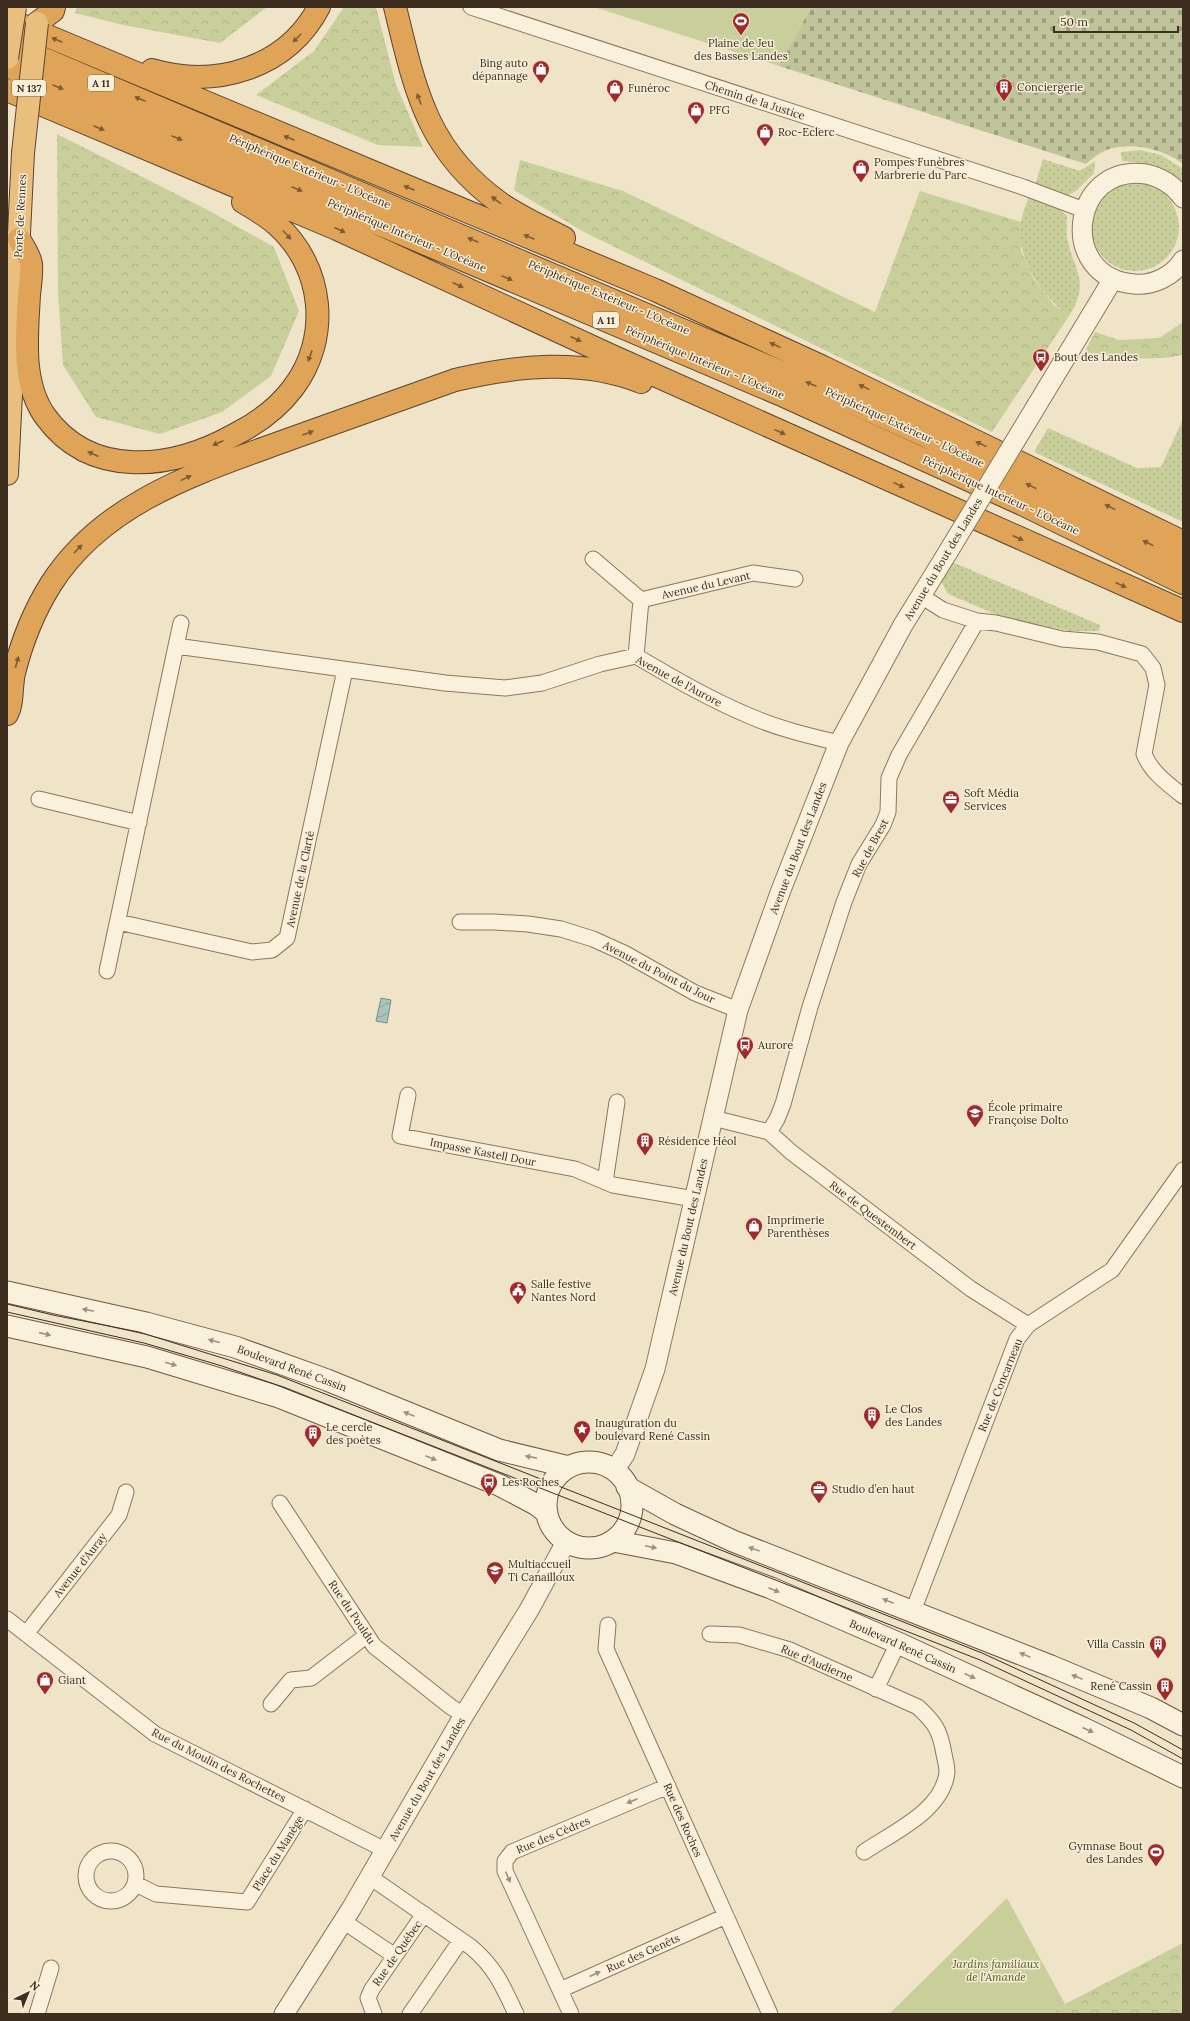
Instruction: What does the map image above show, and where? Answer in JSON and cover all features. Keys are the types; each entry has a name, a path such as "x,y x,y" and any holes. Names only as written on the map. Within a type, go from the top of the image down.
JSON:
{"highway":[{"path":"15,7 16,62"},
{"path":"39,15 53,11 54,7"},
{"path":"119,67 140,66 178,76 216,77 235,74 280,54 306,29 320,7"},
{"path":"395,7 410,69 423,110 447,152 464,172 484,191 514,212 641,276 655,290"},
{"name":"Porte de Rennes","path":"7,474 23,153 39,15"},
{"path":"7,19 655,290 823,367 1183,542"},
{"path":"7,43 16,62"},
{"name":"Périphérique Extérieur - L’Océane","path":"16,62 828,392 926,436 1183,560"},
{"name":"Périphérique Intérieur - L’Océane","path":"16,62 784,396 1018,502 1183,583"},
{"path":"7,90 226,184 336,229 745,416 1183,611"},
{"path":"19,239 31,262 27,352 30,376 36,400 47,418 64,437 82,449 101,457 125,462 145,463 181,458 214,445 240,432 262,417 284,399 294,387 310,358 318,329 318,304 316,291 310,270 299,250 278,226 265,214 236,197 226,184"},
{"path":"7,714 16,666 26,635 37,608 69,559 92,536 116,517 144,499 195,474 455,380 514,368 537,366 588,369 627,376 725,415 745,416"}],"main road":[{"name":"Boulevard René Cassin","path":"7,1292 146,1323 235,1347 328,1380 499,1450 569,1467"},
{"path":"7,1326 147,1357 279,1397 499,1486 537,1505 547,1513"},
{"path":"621,1479 631,1500 630,1517 622,1532 613,1540 598,1547 582,1547 566,1542 552,1527 547,1513 546,1502 550,1486 559,1474 569,1467 592,1462 621,1479 675,1514 733,1541 1058,1669 1151,1708 1183,1724"},
{"name":"Boulevard René Cassin","path":"613,1540 653,1547 700,1560 770,1588 898,1643 1083,1728 1183,1777"}],"street":[{"name":"Chemin de la Justice","path":"471,7 1023,187 1084,210"},
{"path":"1183,198 1176,189 1159,178 1150,175 1131,174 1112,179 1095,192 1084,210 1081,230 1086,250 1096,267 1113,279 1137,284 1154,282 1169,274 1183,260"},
{"name":"Avenue du Bout des Landes","path":"621,1479 625,1454 655,1369 738,1010 781,890 839,744 921,596 1113,279"},
{"path":"593,559 641,600 636,656"},
{"name":"Avenue du Levant","path":"641,600 753,573 795,579"},
{"path":"921,596 943,610 977,621 996,623 1062,639 1098,642 1142,654 1153,668 1157,685 1144,754 1148,764 1159,776 1183,796"},
{"name":"Rue de Brest","path":"769,1132 777,1119 782,1104 810,1007 844,902 859,864 883,825 888,812 889,778 898,755 977,621"},
{"path":"107,971 181,623"},
{"path":"176,646 345,670"},
{"name":"Avenue de l'Aurore","path":"345,670 446,683 505,688 542,683 600,664 636,656 712,699 753,718 794,732 839,744"},
{"name":"Avenue de la Clarté","path":"118,922 252,952 272,950 287,938 345,670"},
{"path":"39,798 139,823"},
{"name":"Avenue du Point du Jour","path":"460,922 528,924 561,929 593,939 624,953 696,993 738,1010"},
{"name":"Impasse Kastell Dour","path":"408,1095 400,1136 575,1169 613,1185 694,1200"},
{"path":"605,1182 617,1102"},
{"name":"Rue de Questembert","path":"713,1118 769,1132 791,1152 971,1289 1028,1325"},
{"name":"Rue de Concarneau","path":"913,1611 1017,1339 1028,1325 1112,1270 1183,1170"},
{"name":"Avenue d'Auray","path":"26,1634 119,1515 126,1492"},
{"name":"Rue du Pouldu","path":"280,1504 374,1646 451,1707 464,1715"},
{"name":"Avenue du Bout des Landes","path":"284,2014 370,1877 464,1715 529,1610 566,1542"},
{"name":"Rue du Moulin des Rochettes","path":"7,1619 155,1734 385,1850"},
{"name":"Rue des Roches","path":"608,1625 606,1649 770,2014"},
{"name":"Rue d'Audierne","path":"710,1634 739,1635 790,1650 918,1707 934,1721 942,1743 947,1771 941,1793 926,1811 864,1852"},
{"path":"271,1704 290,1680 311,1678 367,1635"},
{"path":"876,1688 898,1643"},
{"name":"Rue des Cèdres","path":"560,1990 505,1871 505,1861 512,1852 668,1786"},
{"name":"Place du Manège","path":"136,1884 156,1894 247,1902 305,1809"},
{"name":"Rue de Québec","path":"370,1877 462,1940 487,1960 501,1980 516,2014"},
{"name":"Rue de Québec","path":"374,2014 368,1998 372,1989 424,1914"},
{"name":"Rue des Genêts","path":"560,1990 726,1916"},
{"path":"343,1921 395,1956"},
{"path":"410,2014 462,1940"},
{"path":"37,2014 51,1968"},
{"path":"560,1990 570,2014"}],"green space":[{"path":"77,7 267,7 220,43 123,25 75,13"},
{"path":"344,7 376,7 396,85 423,147 378,145 256,95 314,51"},
{"name":"Plaine de Jeu des Basses Landes","path":"594,7 811,7 779,66"},
{"path":"811,7 1183,7 1183,164 1167,154 1148,148 1128,146 1106,150 1086,164 779,66"},
{"path":"57,134 206,209 274,247 299,311 271,376 222,412 160,434 96,417 63,365 58,293"},
{"path":"1140,150 1161,155 1183,169 1183,184 1177,177 1163,168 1147,164 1122,161 1121,152"},
{"path":"1043,159 1080,171 1095,161 1094,173 1076,191 1067,196 1035,185"},
{"path":"520,160 623,191 875,312 920,191 1021,222 1021,251 1034,280 1054,305 1069,316 992,432 582,231 514,190"},
{"path":"1135,183 1152,186 1160,190 1172,202 1176,210 1179,227 1176,244 1172,252 1160,264 1152,268 1135,271 1118,268 1110,264 1098,252 1094,244 1091,227 1094,210 1098,202 1110,190 1118,186"},
{"path":"1028,198 1060,209 1067,216 1067,237 1077,268 1080,285 1076,304 1069,316 1058,307 1040,286 1026,263 1020,236 1021,222"},
{"path":"1183,322 1183,355 1146,358 1122,357 1085,352 1095,332 1119,340 1159,338"},
{"path":"1183,419 1183,522 1034,452 1048,428 1137,468 1161,467"},
{"path":"952,562 1100,625 1099,631 1070,631 1002,617 948,594 940,579"},
{"name":"Jardins familiaux de l'Amande","path":"1007,1898 1065,2004 1050,2014 889,2014"},
{"path":"1183,1943 1183,2014 1050,2014 1065,2004"}],"water":[{"path":"381,998 391,1000 387,1023 376,1021"}],"tram line":[{"path":"7,1304 53,1315 139,1332 277,1375 982,1653 1134,1723 1183,1750"},
{"path":"7,1312 144,1343 222,1366 274,1384 980,1660 1131,1730 1183,1759"}],"place":[{"name":"Plaine de Jeu des Basses Landes","path":"741,36"},
{"name":"Bing auto dépannage","path":"541,84"},
{"name":"Conciergerie","path":"1004,102"},
{"name":"Funéroc","path":"615,103"},
{"name":"PFG","path":"696,125"},
{"name":"Roc-Eclerc","path":"765,147"},
{"name":"Pompes Funèbres Marbrerie du Parc","path":"861,183"},
{"name":"Bout des Landes","path":"1041,372"},
{"name":"Soft Média Services","path":"951,814"},
{"name":"Aurore","path":"745,1060"},
{"name":"École primaire Françoise Dolto","path":"975,1128"},
{"name":"Résidence Héol","path":"645,1156"},
{"name":"Imprimerie Parenthèses","path":"754,1241"},
{"name":"Salle festive Nantes Nord","path":"518,1305"},
{"name":"Le Clos des Landes","path":"872,1430"},
{"name":"Inauguration du boulevard René Cassin","path":"582,1444"},
{"name":"Le cercle des poètes","path":"313,1448"},
{"name":"Les Roches","path":"489,1497"},
{"name":"Studio d’en haut","path":"819,1504"},
{"name":"Multiaccueil Ti Canailloux","path":"495,1585"},
{"name":"Villa Cassin","path":"1158,1659"},
{"name":"Giant","path":"45,1695"},
{"name":"René Cassin","path":"1165,1701"},
{"name":"Gymnase Bout des Landes","path":"1156,1867"}]}
